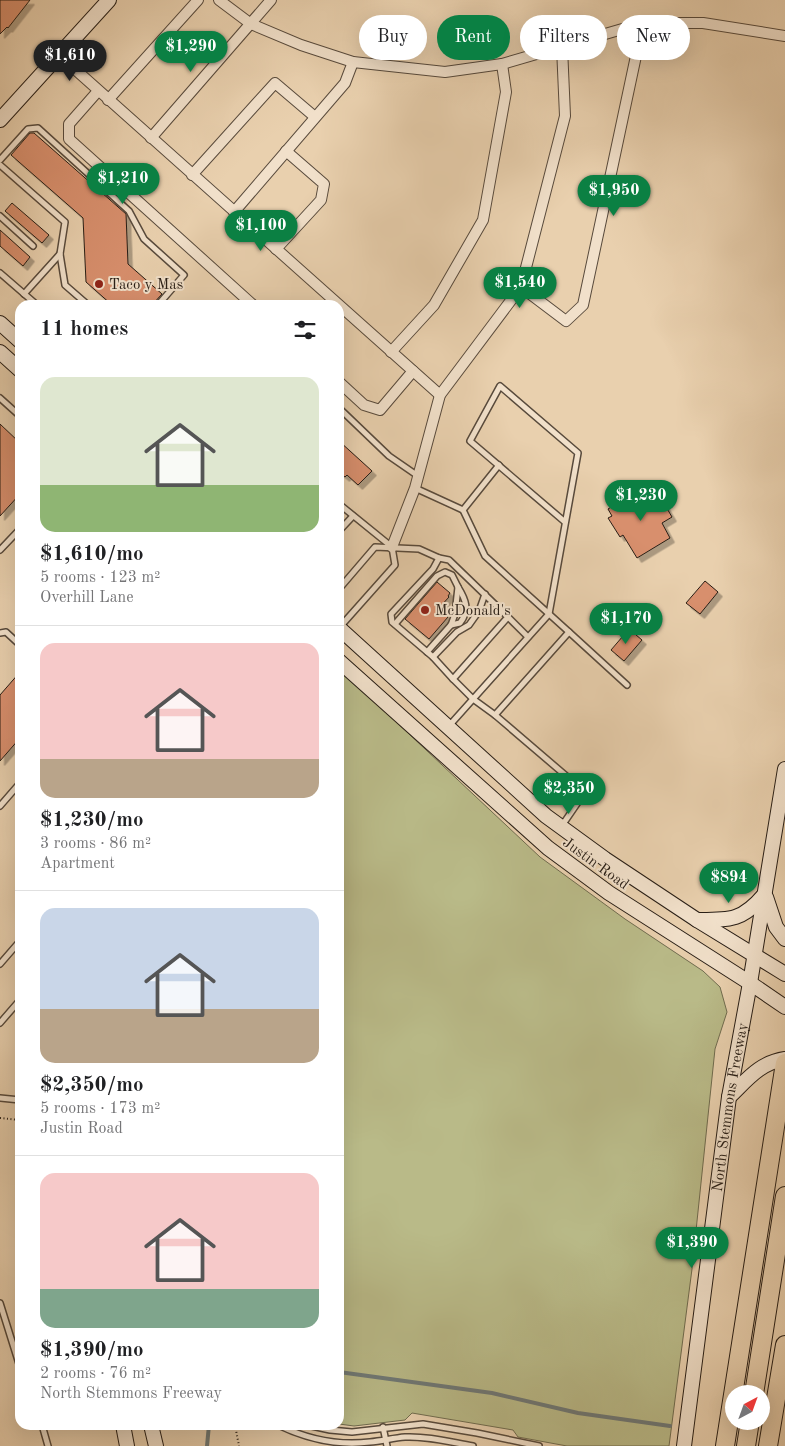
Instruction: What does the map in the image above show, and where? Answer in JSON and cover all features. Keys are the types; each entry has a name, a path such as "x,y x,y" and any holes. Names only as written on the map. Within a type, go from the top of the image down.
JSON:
{"highway":[{"path":"725,1446 785,1061"},
{"path":"755,1385 785,1196"},
{"path":"768,1446 785,1345"},
{"path":"746,1446 749,1430"}],"main road":[{"path":"0,120 109,0"},
{"path":"0,323 15,336"},
{"path":"0,352 15,366"},
{"name":"Justin Road","path":"344,634 527,799 561,827 696,920 755,954 785,974"},
{"name":"Justin Road","path":"344,665 548,848 609,893 750,983 785,1008"},
{"name":"North Stemmons Freeway","path":"684,1446 729,1097 755,954 785,769"},
{"path":"696,920 724,920 736,917 752,909 764,894"},
{"path":"764,894 776,927 785,939"},
{"path":"729,1097 761,1067 772,1061 785,1061"},
{"path":"124,1430 127,1446"},
{"path":"152,1430 156,1446"}],"street":[{"path":"108,100 198,0"},
{"path":"219,0 251,24 301,45 353,62 445,72 502,64 520,59"},
{"path":"151,138 271,0"},
{"path":"690,22 703,22 785,36"},
{"path":"59,56 333,300"},
{"path":"392,547 415,488 440,395 521,287 564,116 562,60"},
{"path":"521,287 566,321 583,305 635,60"},
{"path":"234,212 345,84 353,62"},
{"path":"391,352 434,305 483,220 506,92 502,64"},
{"path":"192,175 275,83 315,117"},
{"path":"98,91 69,124 69,139 247,300"},
{"path":"276,249 321,200 324,184 286,151"},
{"path":"344,310 440,395"},
{"path":"344,387 364,405 380,410 413,371"}],"lane":[{"path":"0,160 28,129 38,128 129,211 144,239 184,274 162,300"},
{"path":"0,165 64,222 60,254 65,285 82,300"},
{"path":"0,216 33,246"},
{"path":"24,294 60,254"},
{"path":"0,273 31,300"},
{"path":"448,728 549,614 566,522 578,453 500,386 470,440 566,522"},
{"path":"0,398 15,412"},
{"path":"344,413 389,456 418,476"},
{"path":"463,510 499,465"},
{"path":"415,488 463,510 485,556 627,685"},
{"path":"344,508 392,547 395,565 344,623"},
{"path":"344,526 353,516"},
{"path":"0,550 15,534"},
{"path":"344,583 375,547 420,549 439,558 449,560 528,637"},
{"path":"439,558 433,569 391,614 392,622 433,657 473,699 495,715 585,792 561,827"},
{"path":"395,624 440,574 444,572 452,575 465,601 466,612 460,623 451,625"},
{"path":"427,652 451,625 455,614 458,586"},
{"path":"433,657 457,632 469,625 479,611 485,594"},
{"path":"453,679 508,617"},
{"path":"0,633 6,632 15,640"},
{"path":"495,715 569,632"},
{"path":"0,806 15,789"},
{"path":"0,964 15,947"},
{"path":"0,1023 15,1006"},
{"path":"0,1098 15,1100"},
{"path":"0,1303 15,1351"},
{"path":"330,1430 352,1432 423,1424 539,1446"},
{"path":"384,1428 387,1446"},
{"path":"43,1430 48,1446"},
{"path":"290,1430 315,1440 337,1443 368,1442 403,1437 473,1446"}],"path":[{"path":"0,1118 15,1120"},
{"path":"236,1430 239,1446"}],"green space":[{"path":"344,675 540,857 625,919 703,971 720,987 727,1012 715,1049 692,1269 669,1446 567,1446 518,1437 513,1430 412,1413 405,1420 354,1426 344,1425"}],"building":[{"path":"0,0 30,0 8,28 0,34"},
{"path":"30,133 34,133 126,214 128,264 162,294 157,300 106,300 86,282 83,218 11,155"},
{"path":"12,203 49,235 42,243 5,211"},
{"path":"0,230 30,257 23,266 0,246"},
{"path":"0,424 15,438 15,500 0,516"},
{"path":"344,446 372,471 358,485 347,475 345,477"},
{"path":"641,489 648,501 659,495 672,517 662,523 670,538 637,558 623,535 620,537 608,518 612,516 608,509"},
{"path":"705,581 718,592 700,614 686,603"},
{"name":"McDonald's","path":"437,582 450,593 449,597 439,608 448,617 429,639 405,619"},
{"path":"629,629 642,640 624,661 611,650"},
{"path":"15,678 15,744 0,761 0,695"}],"waterway":[{"path":"344,1373 492,1393 578,1413 670,1426"},
{"path":"207,1446 209,1430"}],"place":[{"name":"Taco y Mas","path":"99,284"},
{"name":"McDonald's","path":"425,610"}]}
